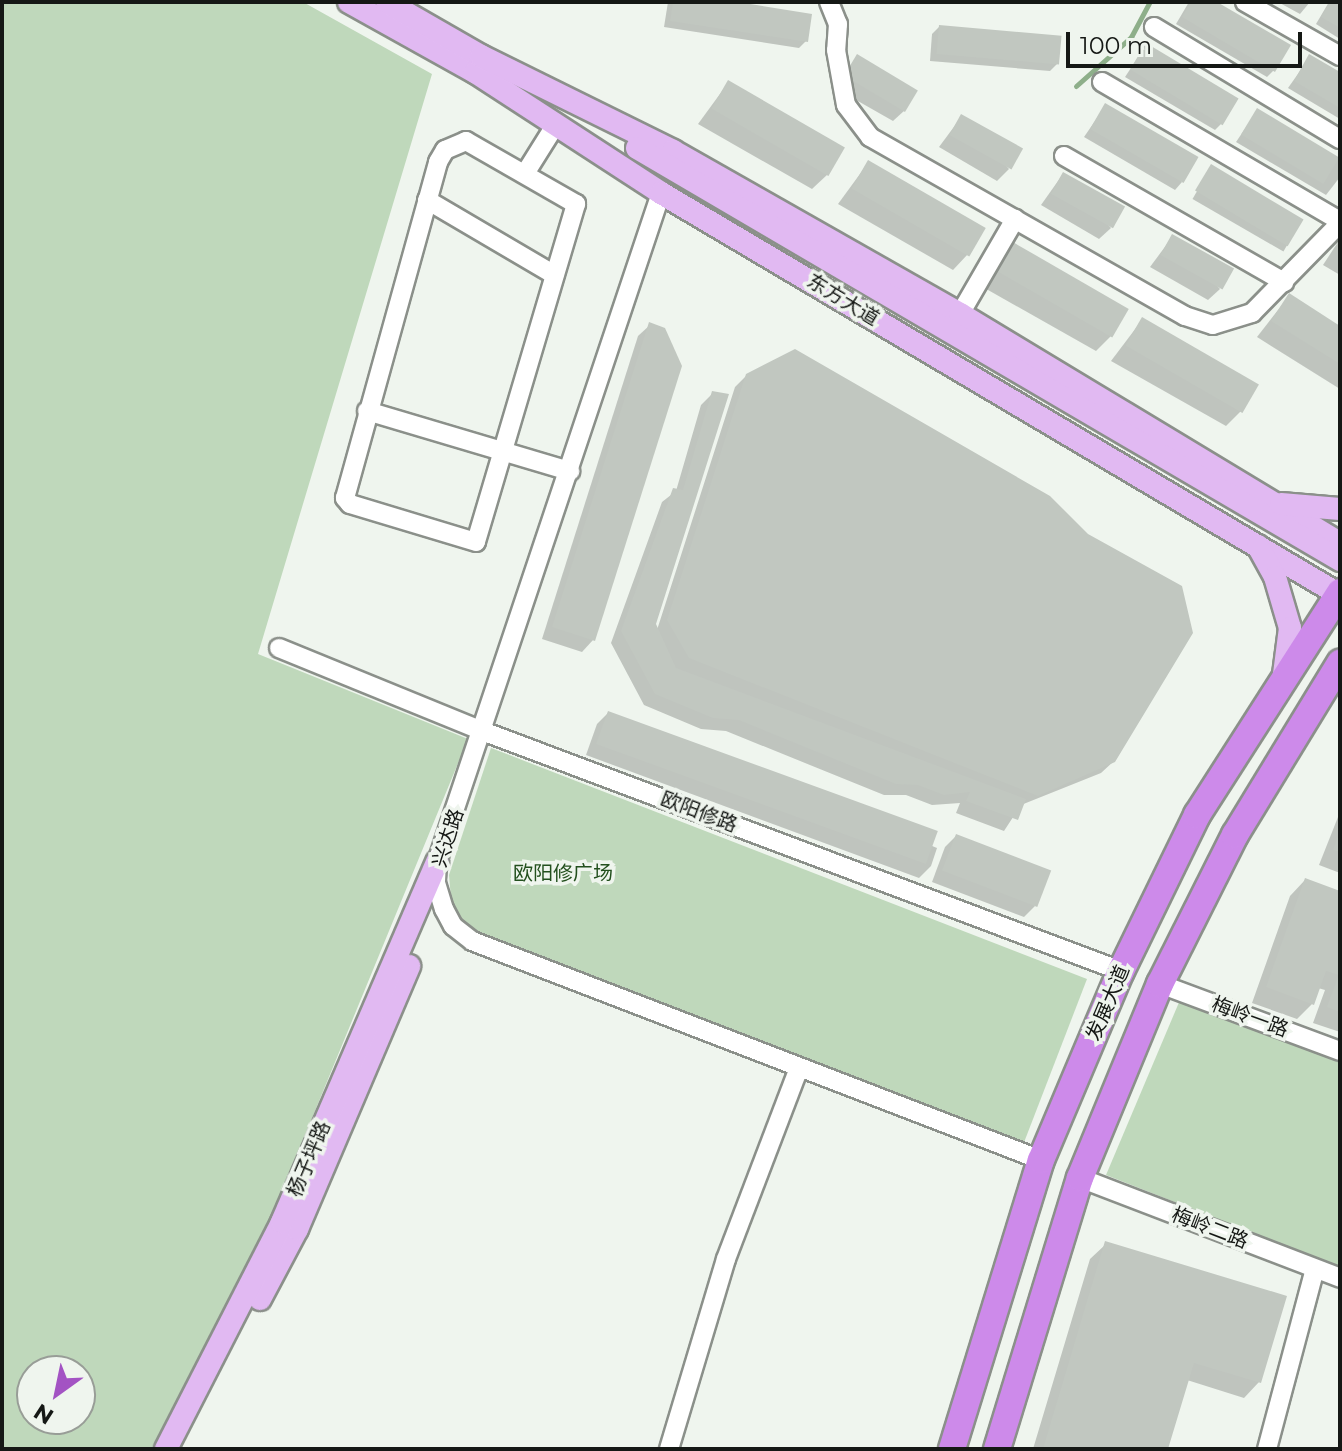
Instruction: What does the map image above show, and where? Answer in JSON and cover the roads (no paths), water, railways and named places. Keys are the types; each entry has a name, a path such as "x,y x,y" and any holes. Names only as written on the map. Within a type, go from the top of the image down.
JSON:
{"highway":[{"name":"发展大道","path":"952,1449 1041,1160 1121,971 1197,815 1340,589"},
{"name":"发展大道","path":"997,1449 1080,1178 1160,984 1235,835 1340,663"}],"main road":[{"name":"东方大道","path":"349,2 478,64 673,151 960,314 1340,543"},
{"name":"东方大道","path":"387,2 414,10 556,124 661,193 1257,545 1340,589"},
{"path":"478,64 1340,560"},
{"path":"478,64 1340,589"},
{"path":"1275,504 1340,509"},
{"path":"1257,545 1275,577 1290,628 1284,674"},
{"name":"杨子坪路","path":"166,1449 282,1222 437,862"},
{"name":"杨子坪路","path":"182,1449 297,1229 439,896"}],"street":[{"path":"829,2 838,24 836,50 846,105 856,123 870,137 1185,316 1213,325 1252,313 1340,222 1102,82"},
{"path":"1245,2 1340,56"},
{"path":"1154,27 1340,139"},
{"path":"526,172 556,124"},
{"path":"475,142 576,204 476,542 350,504 345,498 427,200 438,162 453,145 475,142"},
{"path":"1064,156 1284,282"},
{"name":"兴达路","path":"661,193 485,732 437,862 439,896 453,926 472,941 1041,1160"},
{"path":"427,200 555,275"},
{"path":"960,314 1015,219"},
{"path":"367,411 570,471"},
{"name":"欧阳修路","path":"279,648 485,732 1121,971"},
{"name":"梅岭一路","path":"1160,984 1340,1051"},
{"path":"669,1449 726,1259 799,1068"},
{"name":"梅岭二路","path":"1080,1178 1340,1278"},
{"path":"1267,1449 1315,1269"}],"waterway":[{"path":"1076,86 1131,37 1150,2"}],"park label":[{"name":"欧阳修广场","path":"563,873"}]}
